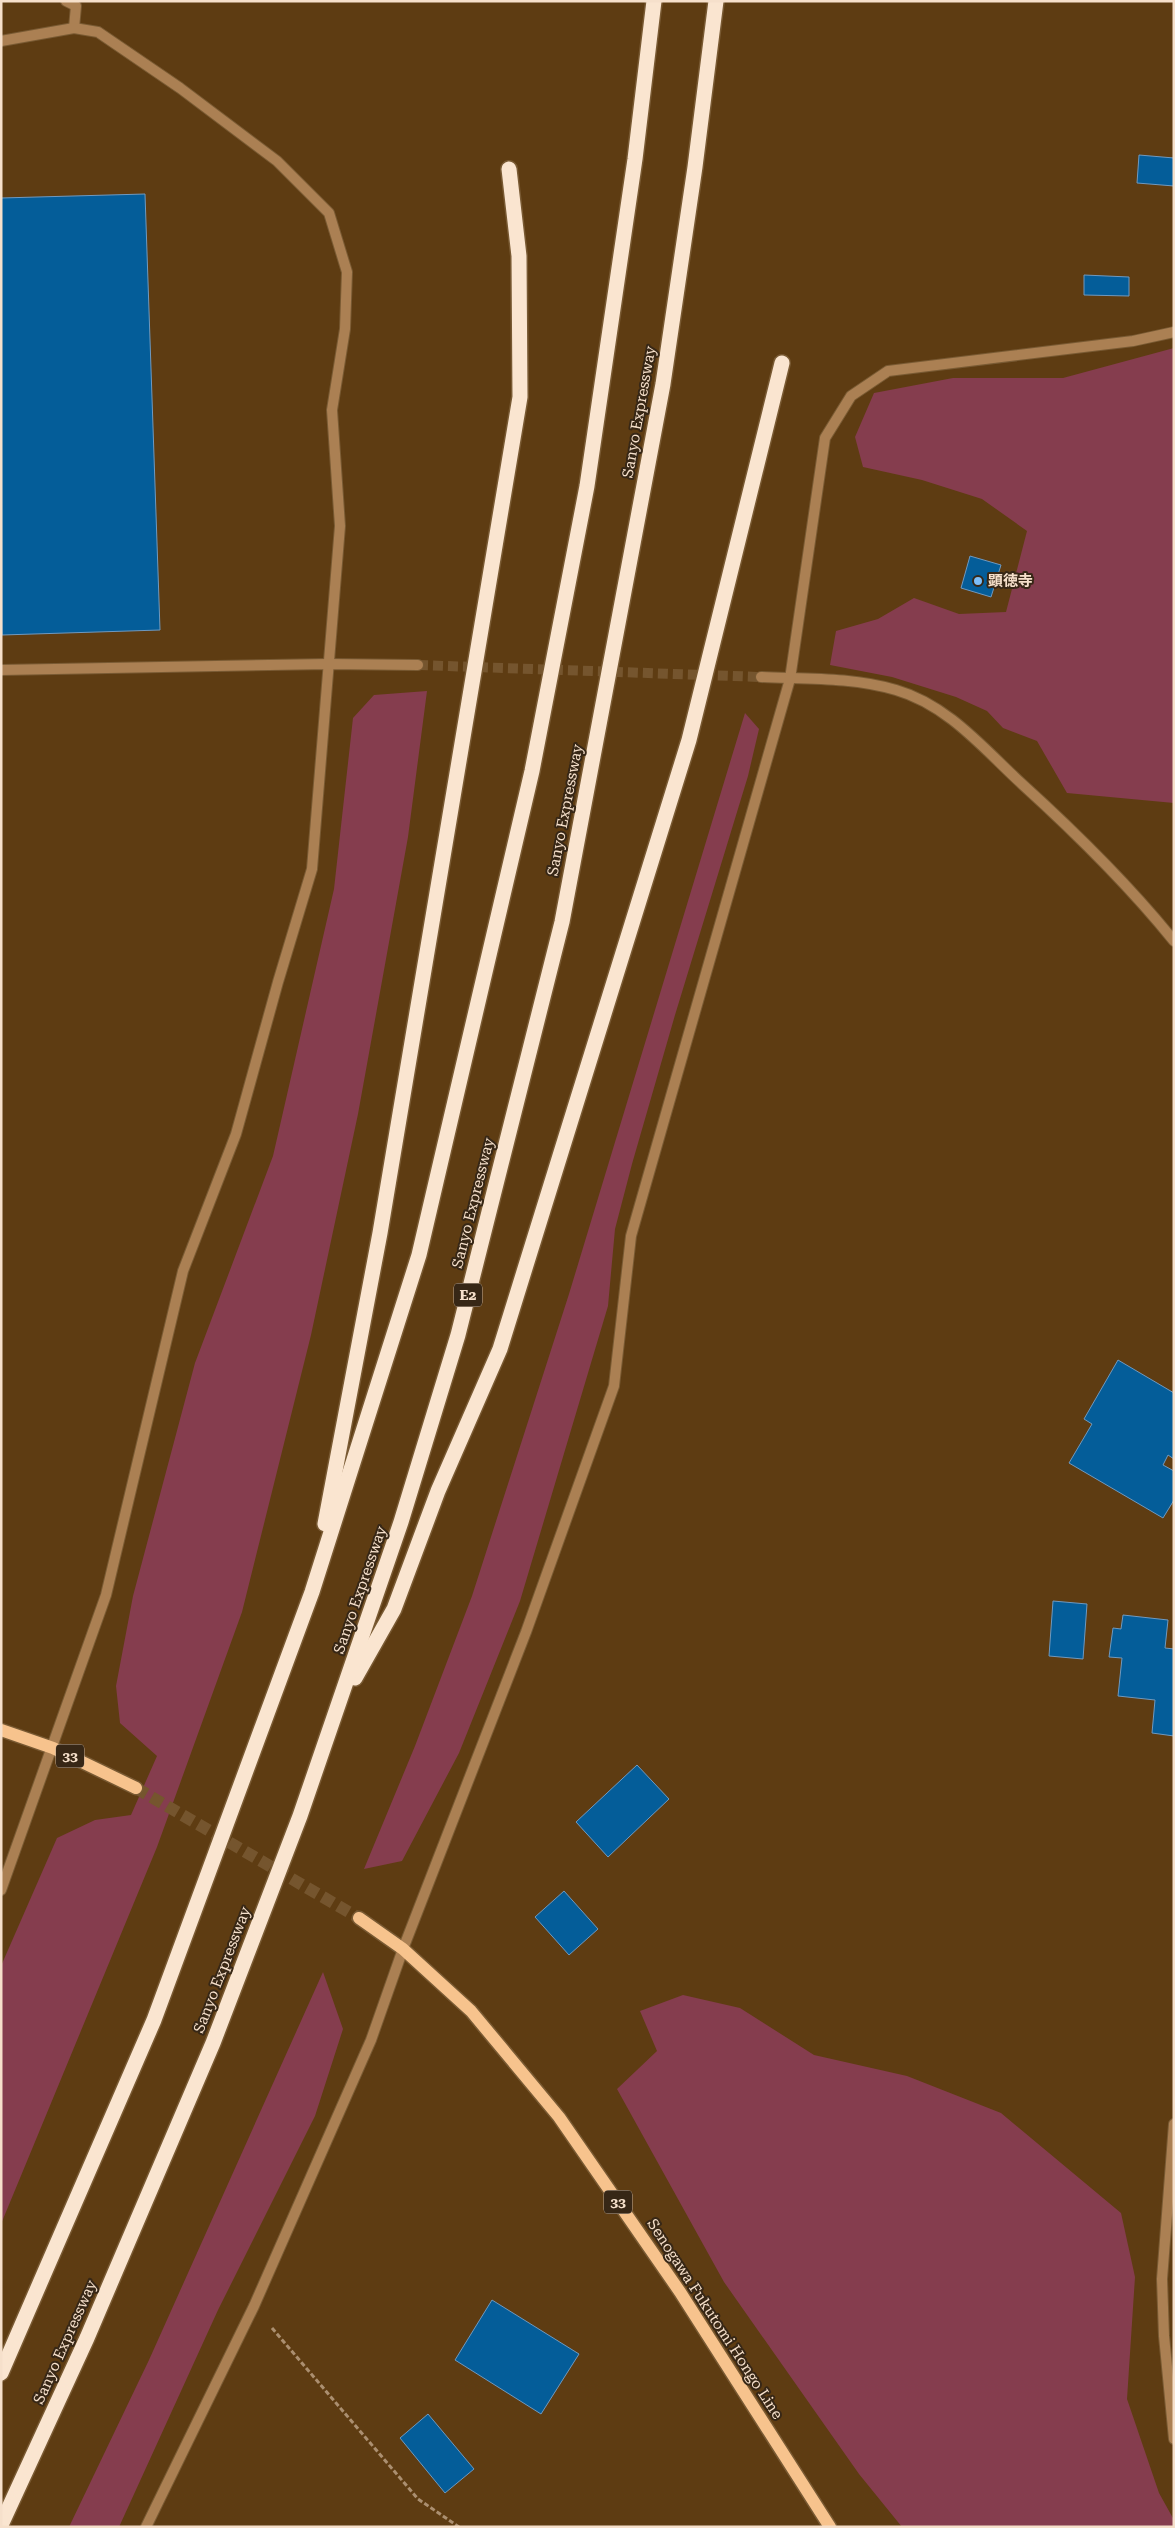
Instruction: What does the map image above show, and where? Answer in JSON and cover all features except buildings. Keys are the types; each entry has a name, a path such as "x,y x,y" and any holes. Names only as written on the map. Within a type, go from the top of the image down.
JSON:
{"highway":[{"path":"1,2373 154,2020 312,1592 419,1254 532,771 587,486 634,159 654,1"},
{"name":"Sanyo Expressway","path":"1,2526 87,2338 213,2043 300,1816 337,1712 401,1522 458,1335 562,922 663,384 695,167 716,1"},
{"path":"312,1592 380,1233 520,397 519,256 509,169"},
{"path":"337,1712 394,1608 438,1491 500,1348 689,740 782,363"}],"main road":[{"name":"33","path":"1,1730 53,1748 136,1788"},
{"name":"Senogawa Fukutomi Hongo Line","path":"359,1918 403,1949 471,2011 559,2117 680,2292 830,2527"}],"street":[{"path":"66,1 76,6 74,28"},
{"path":"1,41 74,28 98,32 180,88 276,161 329,213 347,272 345,329 332,410 340,526 312,869 278,982 236,1134 183,1271 106,1595 1,1890"},
{"path":"146,2527 254,2306 371,2040 403,1949 526,1632 614,1386 631,1236 790,678 825,438 851,396 888,371 1133,341 1174,332"},
{"path":"1,670 328,664 418,665"},
{"path":"761,677 850,681 897,690 940,711 977,740 1066,822 1139,898 1174,941"},
{"path":"1174,2124 1162,2279 1164,2336 1174,2439"}],"path":[{"path":"254,2306 418,2499 459,2527"}],"shaded area":[{"path":"1174,348 1174,803 1067,793 1037,741 1003,728 987,711 956,697 892,677 830,665 836,631 878,619 914,598 959,614 1006,612 1027,531 982,499 922,480 863,467 855,437 874,393 953,378 1063,378"},
{"path":"427,691 408,837 358,1114 311,1335 242,1612 157,1847 1,2224 1,1966 57,1838 95,1820 131,1815 157,1756 120,1723 116,1686 133,1596 195,1363 273,1156 334,889 353,718 374,695"},
{"path":"745,713 759,729 748,776 632,1164 615,1229 608,1306 520,1601 459,1753 402,1861 364,1869 415,1746 472,1596 569,1294"},
{"path":"323,1972 343,2029 315,2116 218,2310 119,2527 69,2527 149,2360"},
{"path":"683,1995 740,2008 814,2055 907,2076 1001,2113 1121,2213 1135,2277 1127,2399 1159,2493 1174,2520 1174,2527 902,2527 859,2474 724,2282 617,2089 657,2051 640,2011"}],"tunnel":[{"path":"418,665 761,677"},
{"path":"136,1788 359,1918"}],"place":[{"name":"顕徳寺","path":"978,581"}]}
